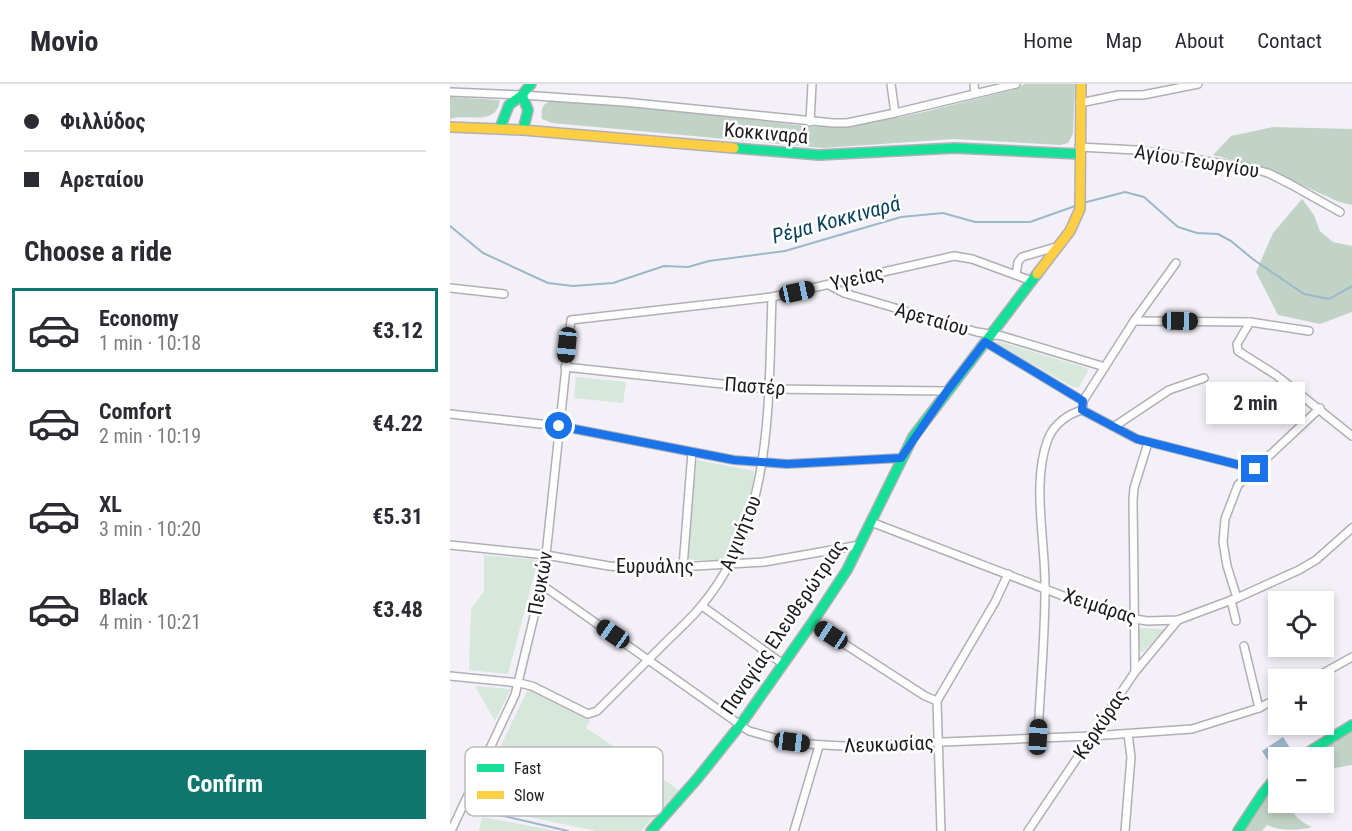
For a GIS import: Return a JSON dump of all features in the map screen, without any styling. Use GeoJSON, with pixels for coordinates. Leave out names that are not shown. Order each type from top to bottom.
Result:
{"type":"FeatureCollection","features":[{"type":"Feature","properties":{"kind":"street"},"geometry":{"type":"LineString","coordinates":[[500,128],[509,105],[531,84]]}},
{"type":"Feature","properties":{"kind":"street"},"geometry":{"type":"LineString","coordinates":[[810,122],[812,84]]}},
{"type":"Feature","properties":{"kind":"street"},"geometry":{"type":"LineString","coordinates":[[891,84],[895,113]]}},
{"type":"Feature","properties":{"kind":"street"},"geometry":{"type":"LineString","coordinates":[[974,84],[975,93]]}},
{"type":"Feature","properties":{"kind":"street"},"geometry":{"type":"LineString","coordinates":[[450,92],[624,102],[810,122],[847,123],[1016,84]]}},
{"type":"Feature","properties":{"kind":"street","name":"Παναγίας Ελευθερώτριας"},"geometry":{"type":"LineString","coordinates":[[651,831],[741,724],[812,623],[847,570],[901,458],[947,391],[1059,246],[1077,219],[1080,209],[1081,84]]}},
{"type":"Feature","properties":{"kind":"street"},"geometry":{"type":"LineString","coordinates":[[1080,103],[1119,94],[1143,95],[1198,84]]}},
{"type":"Feature","properties":{"kind":"street"},"geometry":{"type":"LineString","coordinates":[[522,95],[528,105],[524,130]]}},
{"type":"Feature","properties":{"kind":"street","name":"Κοκκιναρά"},"geometry":{"type":"LineString","coordinates":[[450,128],[500,128],[819,155],[955,148],[1079,151]]}},
{"type":"Feature","properties":{"kind":"street","name":"Αγίου Γεωργίου"},"geometry":{"type":"LineString","coordinates":[[1079,151],[1136,150],[1250,168],[1290,183],[1340,212]]}},
{"type":"Feature","properties":{"kind":"street"},"geometry":{"type":"LineString","coordinates":[[1016,275],[1018,262],[1022,257],[1059,246]]}},
{"type":"Feature","properties":{"kind":"street","name":"Υγείας"},"geometry":{"type":"LineString","coordinates":[[571,320],[772,297],[954,256],[972,259],[1032,281]]}},
{"type":"Feature","properties":{"kind":"street"},"geometry":{"type":"LineString","coordinates":[[1082,410],[1083,401],[1134,321],[1176,263]]}},
{"type":"Feature","properties":{"kind":"street","name":"Αρεταίου"},"geometry":{"type":"LineString","coordinates":[[829,285],[844,293],[988,339],[1083,401]]}},
{"type":"Feature","properties":{"kind":"street"},"geometry":{"type":"LineString","coordinates":[[450,288],[504,294]]}},
{"type":"Feature","properties":{"kind":"street","name":"Αιγινήτου"},"geometry":{"type":"LineString","coordinates":[[519,683],[532,686],[588,714],[597,711],[702,606],[731,564],[757,493],[763,463],[772,297]]}},
{"type":"Feature","properties":{"kind":"street","name":"Πευκών"},"geometry":{"type":"LineString","coordinates":[[492,747],[519,683],[542,585],[571,320]]}},
{"type":"Feature","properties":{"kind":"street"},"geometry":{"type":"LineString","coordinates":[[1134,321],[1250,322],[1309,331]]}},
{"type":"Feature","properties":{"kind":"street"},"geometry":{"type":"LineString","coordinates":[[1250,322],[1237,344],[1238,351],[1276,375],[1320,408],[1352,436]]}},
{"type":"Feature","properties":{"kind":"street","name":"Αρεταίου"},"geometry":{"type":"LineString","coordinates":[[988,339],[1002,336],[1105,367]]}},
{"type":"Feature","properties":{"kind":"street","name":"Παστέρ"},"geometry":{"type":"LineString","coordinates":[[565,367],[768,389],[947,391]]}},
{"type":"Feature","properties":{"kind":"street"},"geometry":{"type":"LineString","coordinates":[[1115,426],[1169,390],[1204,378]]}},
{"type":"Feature","properties":{"kind":"street"},"geometry":{"type":"LineString","coordinates":[[1236,621],[1227,566],[1224,529],[1225,519],[1238,485],[1320,408]]}},
{"type":"Feature","properties":{"kind":"street"},"geometry":{"type":"LineString","coordinates":[[1038,737],[1045,588],[1042,472],[1052,431],[1064,419],[1082,410],[1148,443],[1255,469]]}},
{"type":"Feature","properties":{"kind":"street"},"geometry":{"type":"LineString","coordinates":[[450,414],[559,426],[734,460],[763,463],[901,458]]}},
{"type":"Feature","properties":{"kind":"street"},"geometry":{"type":"LineString","coordinates":[[1135,672],[1133,500],[1134,488],[1148,443]]}},
{"type":"Feature","properties":{"kind":"street"},"geometry":{"type":"LineString","coordinates":[[683,567],[692,452]]}},
{"type":"Feature","properties":{"kind":"street","name":"Χειμάρας"},"geometry":{"type":"LineString","coordinates":[[871,522],[1097,609],[1133,619],[1155,622],[1178,620],[1234,599],[1316,560],[1352,528]]}},
{"type":"Feature","properties":{"kind":"street","name":"Ευρυάλης"},"geometry":{"type":"LineString","coordinates":[[450,545],[546,555],[609,566],[644,569],[764,562],[860,545]]}},
{"type":"Feature","properties":{"kind":"street"},"geometry":{"type":"LineString","coordinates":[[941,831],[937,701],[995,602],[1008,574]]}},
{"type":"Feature","properties":{"kind":"street","name":"Λευκωσίας"},"geometry":{"type":"LineString","coordinates":[[542,585],[749,730],[774,738],[819,746],[1092,736],[1192,729],[1268,703]]}},
{"type":"Feature","properties":{"kind":"street"},"geometry":{"type":"LineString","coordinates":[[702,606],[783,663]]}},
{"type":"Feature","properties":{"kind":"street","name":"Κερκύρας"},"geometry":{"type":"LineString","coordinates":[[1028,831],[1135,672],[1178,620]]}},
{"type":"Feature","properties":{"kind":"street"},"geometry":{"type":"LineString","coordinates":[[812,623],[925,696],[937,701]]}},
{"type":"Feature","properties":{"kind":"street"},"geometry":{"type":"LineString","coordinates":[[1244,646],[1259,708]]}},
{"type":"Feature","properties":{"kind":"street"},"geometry":{"type":"LineString","coordinates":[[1331,669],[1352,657]]}},
{"type":"Feature","properties":{"kind":"street"},"geometry":{"type":"LineString","coordinates":[[450,676],[519,683]]}},
{"type":"Feature","properties":{"kind":"street"},"geometry":{"type":"LineString","coordinates":[[1317,747],[1352,725]]}},
{"type":"Feature","properties":{"kind":"street"},"geometry":{"type":"LineString","coordinates":[[1125,831],[1131,757],[1128,734]]}},
{"type":"Feature","properties":{"kind":"street"},"geometry":{"type":"LineString","coordinates":[[794,831],[819,746]]}},
{"type":"Feature","properties":{"kind":"street"},"geometry":{"type":"LineString","coordinates":[[1238,831],[1268,787]]}},
{"type":"Feature","properties":{"kind":"street","name":"Πευκών"},"geometry":{"type":"LineString","coordinates":[[451,831],[465,802]]}},
{"type":"Feature","properties":{"kind":"green space"},"geometry":{"type":"Polygon","coordinates":[[[1025,84],[1075,84],[1073,134],[1068,143],[1060,145],[954,139],[823,148],[552,123],[542,119],[542,108],[545,104],[561,100],[806,126],[832,126],[909,115],[1012,90],[1025,84]]]}},
{"type":"Feature","properties":{"kind":"green space"},"geometry":{"type":"Polygon","coordinates":[[[450,97],[500,100],[493,114],[450,119],[450,97]]]}},
{"type":"Feature","properties":{"kind":"green space"},"geometry":{"type":"Polygon","coordinates":[[[1273,127],[1352,129],[1352,205],[1339,202],[1267,169],[1213,155],[1231,136],[1273,127]]]}},
{"type":"Feature","properties":{"kind":"green space"},"geometry":{"type":"Polygon","coordinates":[[[1302,199],[1314,215],[1320,231],[1333,242],[1352,246],[1352,312],[1320,324],[1278,315],[1256,272],[1273,233],[1302,199]]]}},
{"type":"Feature","properties":{"kind":"green space"},"geometry":{"type":"Polygon","coordinates":[[[997,341],[1087,368],[1088,371],[1079,387],[1073,387],[996,343],[997,341]]]}},
{"type":"Feature","properties":{"kind":"green space"},"geometry":{"type":"Polygon","coordinates":[[[576,377],[626,382],[623,403],[574,398],[576,377]]]}},
{"type":"Feature","properties":{"kind":"green space"},"geometry":{"type":"Polygon","coordinates":[[[697,460],[754,471],[752,491],[728,558],[686,560],[697,460]]]}},
{"type":"Feature","properties":{"kind":"green space"},"geometry":{"type":"Polygon","coordinates":[[[484,555],[538,560],[508,674],[469,670],[471,609],[484,591],[484,555]]]}},
{"type":"Feature","properties":{"kind":"green space"},"geometry":{"type":"Polygon","coordinates":[[[1137,628],[1166,630],[1142,653],[1137,648],[1137,628]]]}},
{"type":"Feature","properties":{"kind":"green space"},"geometry":{"type":"Polygon","coordinates":[[[475,686],[511,689],[495,721],[475,686]]]}},
{"type":"Feature","properties":{"kind":"green space"},"geometry":{"type":"Polygon","coordinates":[[[528,689],[590,720],[586,728],[614,747],[500,747],[528,689]]]}},
{"type":"Feature","properties":{"kind":"green space"},"geometry":{"type":"Polygon","coordinates":[[[1352,730],[1352,765],[1334,768],[1334,747],[1323,747],[1352,730]]]}},
{"type":"Feature","properties":{"kind":"green space"},"geometry":{"type":"Polygon","coordinates":[[[663,779],[679,790],[663,807],[663,779]]]}},
{"type":"Feature","properties":{"kind":"green space"},"geometry":{"type":"Polygon","coordinates":[[[1268,793],[1268,813],[1294,813],[1312,827],[1289,830],[1267,825],[1262,831],[1241,831],[1268,793]]]}},
{"type":"Feature","properties":{"kind":"green space"},"geometry":{"type":"Polygon","coordinates":[[[524,816],[655,816],[641,831],[596,831],[524,816]]]}},
{"type":"Feature","properties":{"kind":"green space"},"geometry":{"type":"Polygon","coordinates":[[[482,817],[557,831],[479,831],[482,817]]]}},
{"type":"Feature","properties":{"kind":"water"},"geometry":{"type":"Polygon","coordinates":[[[1283,737],[1289,747],[1268,747],[1283,737]]]}},
{"type":"Feature","properties":{"kind":"water"},"geometry":{"type":"Polygon","coordinates":[[[1268,747],[1268,760],[1262,751],[1268,747]]]}},
{"type":"Feature","properties":{"kind":"waterway","name":"Ρέμα Κοκκιναρά"},"geometry":{"type":"LineString","coordinates":[[1083,203],[1125,192],[1144,197],[1178,227],[1197,233],[1218,234],[1304,294],[1329,299],[1352,286]]}},
{"type":"Feature","properties":{"kind":"waterway","name":"Ρέμα Κοκκιναρά"},"geometry":{"type":"LineString","coordinates":[[450,226],[483,253],[548,283],[573,286],[613,283],[664,266],[688,267],[709,261],[785,251],[901,217],[943,213],[975,222],[1030,222],[1078,205]]}},
{"type":"Feature","properties":{"kind":"waterway"},"geometry":{"type":"LineString","coordinates":[[503,816],[568,831]]}},
{"type":"Feature","properties":{"kind":"traffic: fast"},"geometry":{"type":"LineString","coordinates":[[522,95],[531,84]]}},
{"type":"Feature","properties":{"kind":"traffic: fast"},"geometry":{"type":"LineString","coordinates":[[500,128],[509,105],[522,95],[528,110],[523,130]]}},
{"type":"Feature","properties":{"kind":"traffic: fast"},"geometry":{"type":"LineString","coordinates":[[734,148],[819,155],[955,148],[1079,154]]}},
{"type":"Feature","properties":{"kind":"traffic: fast"},"geometry":{"type":"LineString","coordinates":[[651,831],[741,724],[812,623],[847,570],[913,437],[1037,274]]}},
{"type":"Feature","properties":{"kind":"traffic: fast"},"geometry":{"type":"LineString","coordinates":[[1317,747],[1352,725]]}},
{"type":"Feature","properties":{"kind":"traffic: fast"},"geometry":{"type":"LineString","coordinates":[[1238,831],[1268,787]]}},
{"type":"Feature","properties":{"kind":"traffic: slow"},"geometry":{"type":"LineString","coordinates":[[1037,274],[1070,231],[1080,209],[1081,84]]}},
{"type":"Feature","properties":{"kind":"traffic: slow"},"geometry":{"type":"LineString","coordinates":[[450,127],[523,130],[734,148]]}},
{"type":"Feature","properties":{"kind":"route"},"geometry":{"type":"LineString","coordinates":[[559,426],[734,460],[763,463],[787,464],[901,458],[913,437],[985,342],[1083,401],[1082,410],[1137,439],[1255,469]]}}]}
